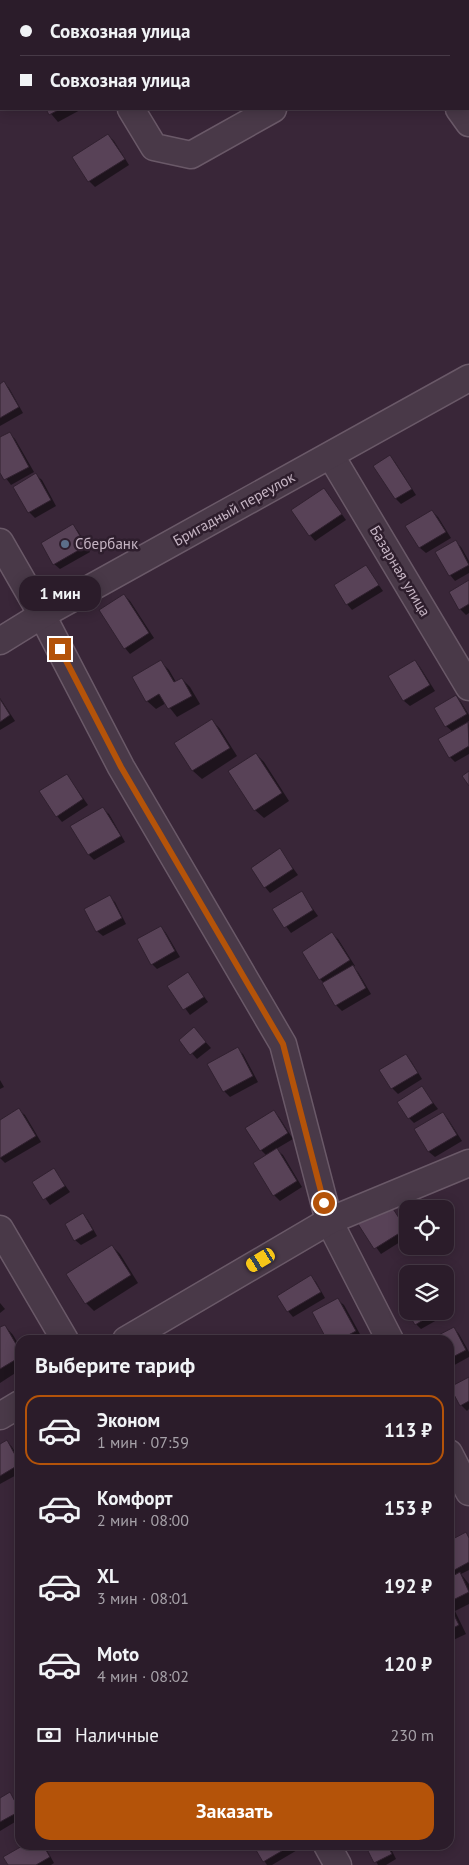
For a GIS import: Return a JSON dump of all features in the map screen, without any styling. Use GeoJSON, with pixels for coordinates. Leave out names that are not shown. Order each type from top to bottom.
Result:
{"type":"FeatureCollection","features":[{"type":"Feature","properties":{"kind":"street"},"geometry":{"type":"LineString","coordinates":[[132,110],[154,147],[191,155],[271,110]]}},
{"type":"Feature","properties":{"kind":"street"},"geometry":{"type":"LineString","coordinates":[[460,110],[469,123]]}},
{"type":"Feature","properties":{"kind":"street","name":"Бригадный переулок"},"geometry":{"type":"LineString","coordinates":[[0,641],[469,378]]}},
{"type":"Feature","properties":{"kind":"street","name":"Базарная улица"},"geometry":{"type":"LineString","coordinates":[[331,456],[469,687]]}},
{"type":"Feature","properties":{"kind":"street"},"geometry":{"type":"LineString","coordinates":[[0,542],[42,616],[121,767],[283,1044],[328,1221],[387,1335]]}},
{"type":"Feature","properties":{"kind":"street"},"geometry":{"type":"LineString","coordinates":[[134,1335],[328,1221],[469,1163]]}},
{"type":"Feature","properties":{"kind":"street"},"geometry":{"type":"LineString","coordinates":[[0,1229],[62,1335]]}},
{"type":"Feature","properties":{"kind":"street"},"geometry":{"type":"LineString","coordinates":[[0,1416],[15,1407]]}},
{"type":"Feature","properties":{"kind":"street"},"geometry":{"type":"LineString","coordinates":[[454,1463],[469,1492]]}},
{"type":"Feature","properties":{"kind":"street"},"geometry":{"type":"LineString","coordinates":[[330,1850],[338,1865]]}},
{"type":"Feature","properties":{"kind":"building"},"geometry":{"type":"Polygon","coordinates":[[[46,110],[58,110],[49,115],[46,110]]]}},
{"type":"Feature","properties":{"kind":"building"},"geometry":{"type":"Polygon","coordinates":[[[108,134],[125,159],[88,182],[72,157],[108,134]]]}},
{"type":"Feature","properties":{"kind":"building"},"geometry":{"type":"Polygon","coordinates":[[[4,381],[19,407],[0,418],[0,384],[4,381]]]}},
{"type":"Feature","properties":{"kind":"building"},"geometry":{"type":"Polygon","coordinates":[[[10,432],[29,467],[4,480],[0,473],[0,437],[10,432]]]}},
{"type":"Feature","properties":{"kind":"building"},"geometry":{"type":"Polygon","coordinates":[[[390,455],[412,489],[395,499],[373,466],[390,455]]]}},
{"type":"Feature","properties":{"kind":"building"},"geometry":{"type":"Polygon","coordinates":[[[36,473],[51,500],[28,513],[13,487],[36,473]]]}},
{"type":"Feature","properties":{"kind":"building"},"geometry":{"type":"Polygon","coordinates":[[[324,488],[342,514],[309,536],[291,510],[324,488]]]}},
{"type":"Feature","properties":{"kind":"building"},"geometry":{"type":"Polygon","coordinates":[[[432,510],[446,532],[419,548],[405,526],[432,510]]]}},
{"type":"Feature","properties":{"kind":"building"},"geometry":{"type":"Polygon","coordinates":[[[73,524],[86,546],[53,565],[41,543],[73,524]]]}},
{"type":"Feature","properties":{"kind":"building"},"geometry":{"type":"Polygon","coordinates":[[[456,540],[469,565],[449,576],[435,552],[456,540]]]}},
{"type":"Feature","properties":{"kind":"building"},"geometry":{"type":"Polygon","coordinates":[[[366,565],[379,585],[346,605],[334,585],[366,565]]]}},
{"type":"Feature","properties":{"kind":"building"},"geometry":{"type":"Polygon","coordinates":[[[469,580],[469,604],[459,610],[449,592],[469,580]]]}},
{"type":"Feature","properties":{"kind":"building"},"geometry":{"type":"Polygon","coordinates":[[[124,594],[149,633],[124,649],[99,610],[124,594]]]}},
{"type":"Feature","properties":{"kind":"building"},"geometry":{"type":"Polygon","coordinates":[[[161,660],[174,682],[182,678],[192,696],[168,709],[159,694],[146,702],[132,677],[161,660]]]}},
{"type":"Feature","properties":{"kind":"building"},"geometry":{"type":"Polygon","coordinates":[[[415,660],[430,685],[403,701],[388,676],[415,660]]]}},
{"type":"Feature","properties":{"kind":"building"},"geometry":{"type":"Polygon","coordinates":[[[456,695],[467,714],[445,727],[434,708],[456,695]]]}},
{"type":"Feature","properties":{"kind":"building"},"geometry":{"type":"Polygon","coordinates":[[[0,699],[10,715],[0,722],[0,699]]]}},
{"type":"Feature","properties":{"kind":"building"},"geometry":{"type":"Polygon","coordinates":[[[212,719],[230,748],[192,771],[174,743],[212,719]]]}},
{"type":"Feature","properties":{"kind":"building"},"geometry":{"type":"Polygon","coordinates":[[[468,722],[469,746],[449,758],[438,739],[468,722]]]}},
{"type":"Feature","properties":{"kind":"building"},"geometry":{"type":"Polygon","coordinates":[[[256,753],[282,793],[254,811],[228,771],[256,753]]]}},
{"type":"Feature","properties":{"kind":"building"},"geometry":{"type":"Polygon","coordinates":[[[469,771],[469,786],[462,776],[469,771]]]}},
{"type":"Feature","properties":{"kind":"building"},"geometry":{"type":"Polygon","coordinates":[[[67,774],[83,799],[56,817],[39,791],[67,774]]]}},
{"type":"Feature","properties":{"kind":"building"},"geometry":{"type":"Polygon","coordinates":[[[103,807],[121,836],[88,855],[70,826],[103,807]]]}},
{"type":"Feature","properties":{"kind":"building"},"geometry":{"type":"Polygon","coordinates":[[[280,848],[293,869],[264,888],[251,868],[280,848]]]}},
{"type":"Feature","properties":{"kind":"building"},"geometry":{"type":"Polygon","coordinates":[[[302,891],[313,910],[284,928],[272,909],[302,891]]]}},
{"type":"Feature","properties":{"kind":"building"},"geometry":{"type":"Polygon","coordinates":[[[110,895],[122,918],[96,932],[84,909],[110,895]]]}},
{"type":"Feature","properties":{"kind":"building"},"geometry":{"type":"Polygon","coordinates":[[[161,926],[175,951],[151,965],[137,939],[161,926]]]}},
{"type":"Feature","properties":{"kind":"building"},"geometry":{"type":"Polygon","coordinates":[[[332,932],[350,960],[319,980],[302,952],[332,932]]]}},
{"type":"Feature","properties":{"kind":"building"},"geometry":{"type":"Polygon","coordinates":[[[353,965],[366,988],[335,1006],[322,983],[353,965]]]}},
{"type":"Feature","properties":{"kind":"building"},"geometry":{"type":"Polygon","coordinates":[[[188,972],[204,997],[183,1010],[167,986],[188,972]]]}},
{"type":"Feature","properties":{"kind":"building"},"geometry":{"type":"Polygon","coordinates":[[[194,1027],[206,1042],[190,1055],[179,1040],[194,1027]]]}},
{"type":"Feature","properties":{"kind":"building"},"geometry":{"type":"Polygon","coordinates":[[[238,1047],[253,1076],[223,1092],[207,1064],[238,1047]]]}},
{"type":"Feature","properties":{"kind":"building"},"geometry":{"type":"Polygon","coordinates":[[[406,1054],[418,1073],[391,1089],[379,1070],[406,1054]]]}},
{"type":"Feature","properties":{"kind":"building"},"geometry":{"type":"Polygon","coordinates":[[[422,1086],[433,1103],[408,1119],[397,1102],[422,1086]]]}},
{"type":"Feature","properties":{"kind":"building"},"geometry":{"type":"Polygon","coordinates":[[[19,1108],[36,1136],[0,1158],[0,1120],[19,1108]]]}},
{"type":"Feature","properties":{"kind":"building"},"geometry":{"type":"Polygon","coordinates":[[[274,1110],[288,1133],[260,1151],[245,1128],[274,1110]]]}},
{"type":"Feature","properties":{"kind":"building"},"geometry":{"type":"Polygon","coordinates":[[[443,1112],[457,1135],[428,1152],[414,1129],[443,1112]]]}},
{"type":"Feature","properties":{"kind":"building"},"geometry":{"type":"Polygon","coordinates":[[[277,1148],[297,1181],[273,1196],[253,1163],[277,1148]]]}},
{"type":"Feature","properties":{"kind":"building"},"geometry":{"type":"Polygon","coordinates":[[[54,1168],[65,1186],[43,1200],[32,1182],[54,1168]]]}},
{"type":"Feature","properties":{"kind":"building"},"geometry":{"type":"Polygon","coordinates":[[[390,1204],[399,1218],[399,1233],[374,1249],[358,1224],[390,1204]]]}},
{"type":"Feature","properties":{"kind":"building"},"geometry":{"type":"Polygon","coordinates":[[[83,1213],[93,1230],[74,1241],[65,1224],[83,1213]]]}},
{"type":"Feature","properties":{"kind":"building"},"geometry":{"type":"Polygon","coordinates":[[[112,1245],[131,1275],[85,1304],[66,1274],[112,1245]]]}},
{"type":"Feature","properties":{"kind":"building"},"geometry":{"type":"Polygon","coordinates":[[[311,1275],[321,1292],[287,1312],[277,1296],[311,1275]]]}},
{"type":"Feature","properties":{"kind":"building"},"geometry":{"type":"Polygon","coordinates":[[[338,1298],[356,1331],[348,1335],[324,1335],[312,1312],[338,1298]]]}},
{"type":"Feature","properties":{"kind":"building"},"geometry":{"type":"Polygon","coordinates":[[[412,1320],[423,1320],[415,1325],[412,1320]]]}},
{"type":"Feature","properties":{"kind":"building"},"geometry":{"type":"Polygon","coordinates":[[[5,1325],[15,1342],[15,1360],[0,1369],[0,1327],[5,1325]]]}},
{"type":"Feature","properties":{"kind":"building"},"geometry":{"type":"Polygon","coordinates":[[[454,1327],[466,1350],[454,1356],[454,1335],[439,1335],[454,1327]]]}},
{"type":"Feature","properties":{"kind":"building"},"geometry":{"type":"Polygon","coordinates":[[[469,1377],[469,1401],[460,1406],[454,1395],[454,1385],[469,1377]]]}},
{"type":"Feature","properties":{"kind":"building"},"geometry":{"type":"Polygon","coordinates":[[[7,1440],[15,1455],[15,1467],[0,1476],[0,1444],[7,1440]]]}},
{"type":"Feature","properties":{"kind":"building"},"geometry":{"type":"Polygon","coordinates":[[[466,1532],[469,1538],[469,1562],[454,1570],[454,1538],[466,1532]]]}},
{"type":"Feature","properties":{"kind":"building"},"geometry":{"type":"Polygon","coordinates":[[[460,1572],[469,1592],[454,1600],[454,1575],[460,1572]]]}},
{"type":"Feature","properties":{"kind":"building"},"geometry":{"type":"Polygon","coordinates":[[[454,1615],[459,1625],[454,1628],[454,1615]]]}},
{"type":"Feature","properties":{"kind":"building"},"geometry":{"type":"Polygon","coordinates":[[[10,1792],[15,1802],[15,1814],[0,1822],[0,1798],[10,1792]]]}},
{"type":"Feature","properties":{"kind":"building"},"geometry":{"type":"Polygon","coordinates":[[[15,1850],[46,1850],[50,1857],[36,1865],[8,1865],[3,1857],[15,1850]]]}},
{"type":"Feature","properties":{"kind":"building"},"geometry":{"type":"Polygon","coordinates":[[[256,1850],[283,1850],[263,1862],[256,1850]]]}},
{"type":"Feature","properties":{"kind":"building"},"geometry":{"type":"Polygon","coordinates":[[[368,1850],[390,1850],[392,1854],[374,1863],[368,1850]]]}},
{"type":"Feature","properties":{"kind":"place","name":"Сбербанк"},"geometry":{"type":"Point","coordinates":[65,544]}},
{"type":"Feature","properties":{"kind":"route"},"geometry":{"type":"LineString","coordinates":[[60,649],[121,767],[283,1044],[324,1203]]}}]}
